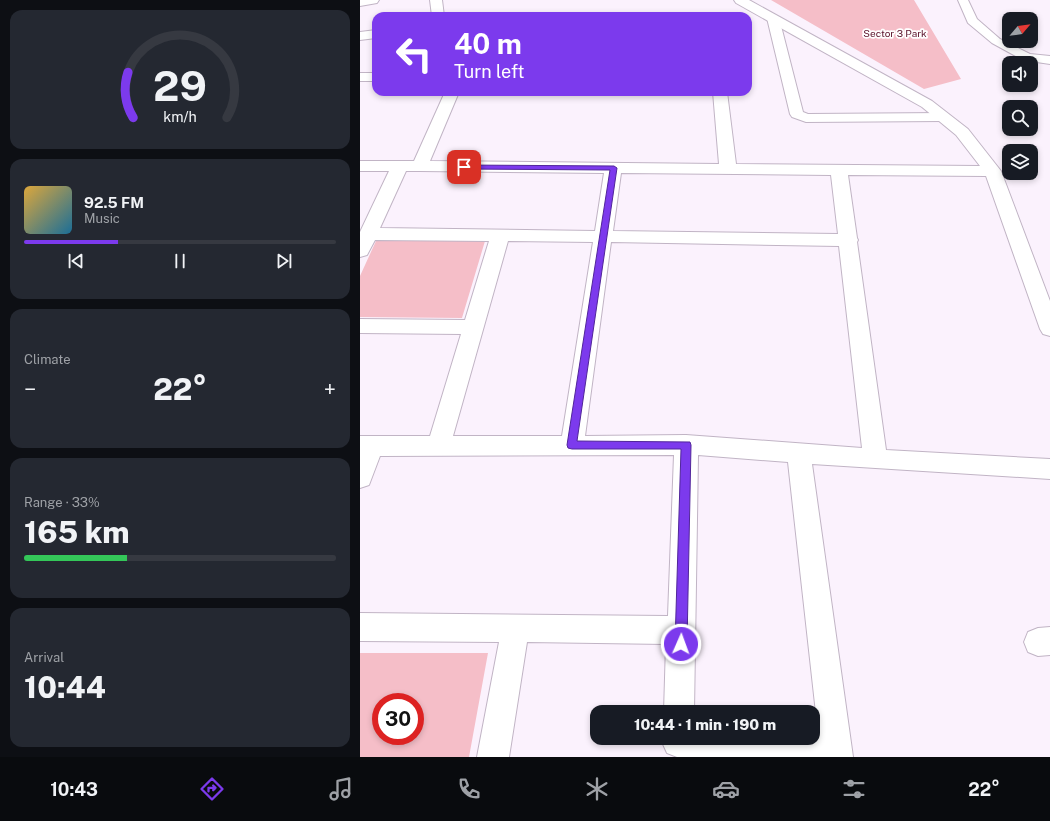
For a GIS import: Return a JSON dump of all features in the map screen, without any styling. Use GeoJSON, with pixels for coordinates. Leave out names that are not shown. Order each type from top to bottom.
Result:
{"type":"FeatureCollection","features":[{"type":"Feature","properties":{"kind":"street"},"geometry":{"type":"LineString","coordinates":[[360,2],[373,0]]}},
{"type":"Feature","properties":{"kind":"street"},"geometry":{"type":"LineString","coordinates":[[436,0],[438,12]]}},
{"type":"Feature","properties":{"kind":"street"},"geometry":{"type":"LineString","coordinates":[[740,0],[927,104],[962,132],[993,171],[1050,329]]}},
{"type":"Feature","properties":{"kind":"street"},"geometry":{"type":"LineString","coordinates":[[360,36],[372,34]]}},
{"type":"Feature","properties":{"kind":"street"},"geometry":{"type":"LineString","coordinates":[[360,77],[372,77]]}},
{"type":"Feature","properties":{"kind":"street"},"geometry":{"type":"LineString","coordinates":[[420,166],[450,96]]}},
{"type":"Feature","properties":{"kind":"street"},"geometry":{"type":"LineString","coordinates":[[720,96],[728,169]]}},
{"type":"Feature","properties":{"kind":"street"},"geometry":{"type":"LineString","coordinates":[[360,166],[993,171]]}},
{"type":"Feature","properties":{"kind":"street"},"geometry":{"type":"LineString","coordinates":[[360,251],[400,166]]}},
{"type":"Feature","properties":{"kind":"street"},"geometry":{"type":"LineString","coordinates":[[572,445],[614,168]]}},
{"type":"Feature","properties":{"kind":"street"},"geometry":{"type":"LineString","coordinates":[[839,170],[849,240],[875,459]]}},
{"type":"Feature","properties":{"kind":"street"},"geometry":{"type":"LineString","coordinates":[[368,234],[849,240]]}},
{"type":"Feature","properties":{"kind":"street"},"geometry":{"type":"LineString","coordinates":[[439,446],[500,235]]}},
{"type":"Feature","properties":{"kind":"street"},"geometry":{"type":"LineString","coordinates":[[360,326],[473,327]]}},
{"type":"Feature","properties":{"kind":"street"},"geometry":{"type":"LineString","coordinates":[[679,705],[686,445]]}},
{"type":"Feature","properties":{"kind":"street"},"geometry":{"type":"LineString","coordinates":[[360,478],[366,446],[686,445],[799,452],[875,459],[1050,469]]}},
{"type":"Feature","properties":{"kind":"street"},"geometry":{"type":"LineString","coordinates":[[678,746],[836,752],[799,452]]}},
{"type":"Feature","properties":{"kind":"street"},"geometry":{"type":"LineString","coordinates":[[360,627],[681,630]]}},
{"type":"Feature","properties":{"kind":"street"},"geometry":{"type":"LineString","coordinates":[[493,757],[515,629]]}},
{"type":"Feature","properties":{"kind":"lane"},"geometry":{"type":"LineString","coordinates":[[963,0],[972,21],[996,41],[1027,56],[1050,60]]}},
{"type":"Feature","properties":{"kind":"lane"},"geometry":{"type":"LineString","coordinates":[[773,18],[797,114],[806,118],[943,117]]}},
{"type":"Feature","properties":{"kind":"green space","name":"Sector 3 Park"},"geometry":{"type":"Polygon","coordinates":[[[771,0],[914,0],[961,79],[924,89],[771,0]]]}},
{"type":"Feature","properties":{"kind":"green space"},"geometry":{"type":"Polygon","coordinates":[[[376,241],[485,241],[462,318],[360,317],[360,276],[376,241]]]}},
{"type":"Feature","properties":{"kind":"green space"},"geometry":{"type":"Polygon","coordinates":[[[360,653],[488,653],[469,757],[360,757],[360,653]]]}},
{"type":"Feature","properties":{"kind":"route"},"geometry":{"type":"LineString","coordinates":[[464,167],[614,168],[572,445],[686,445],[681,644]]}}]}
